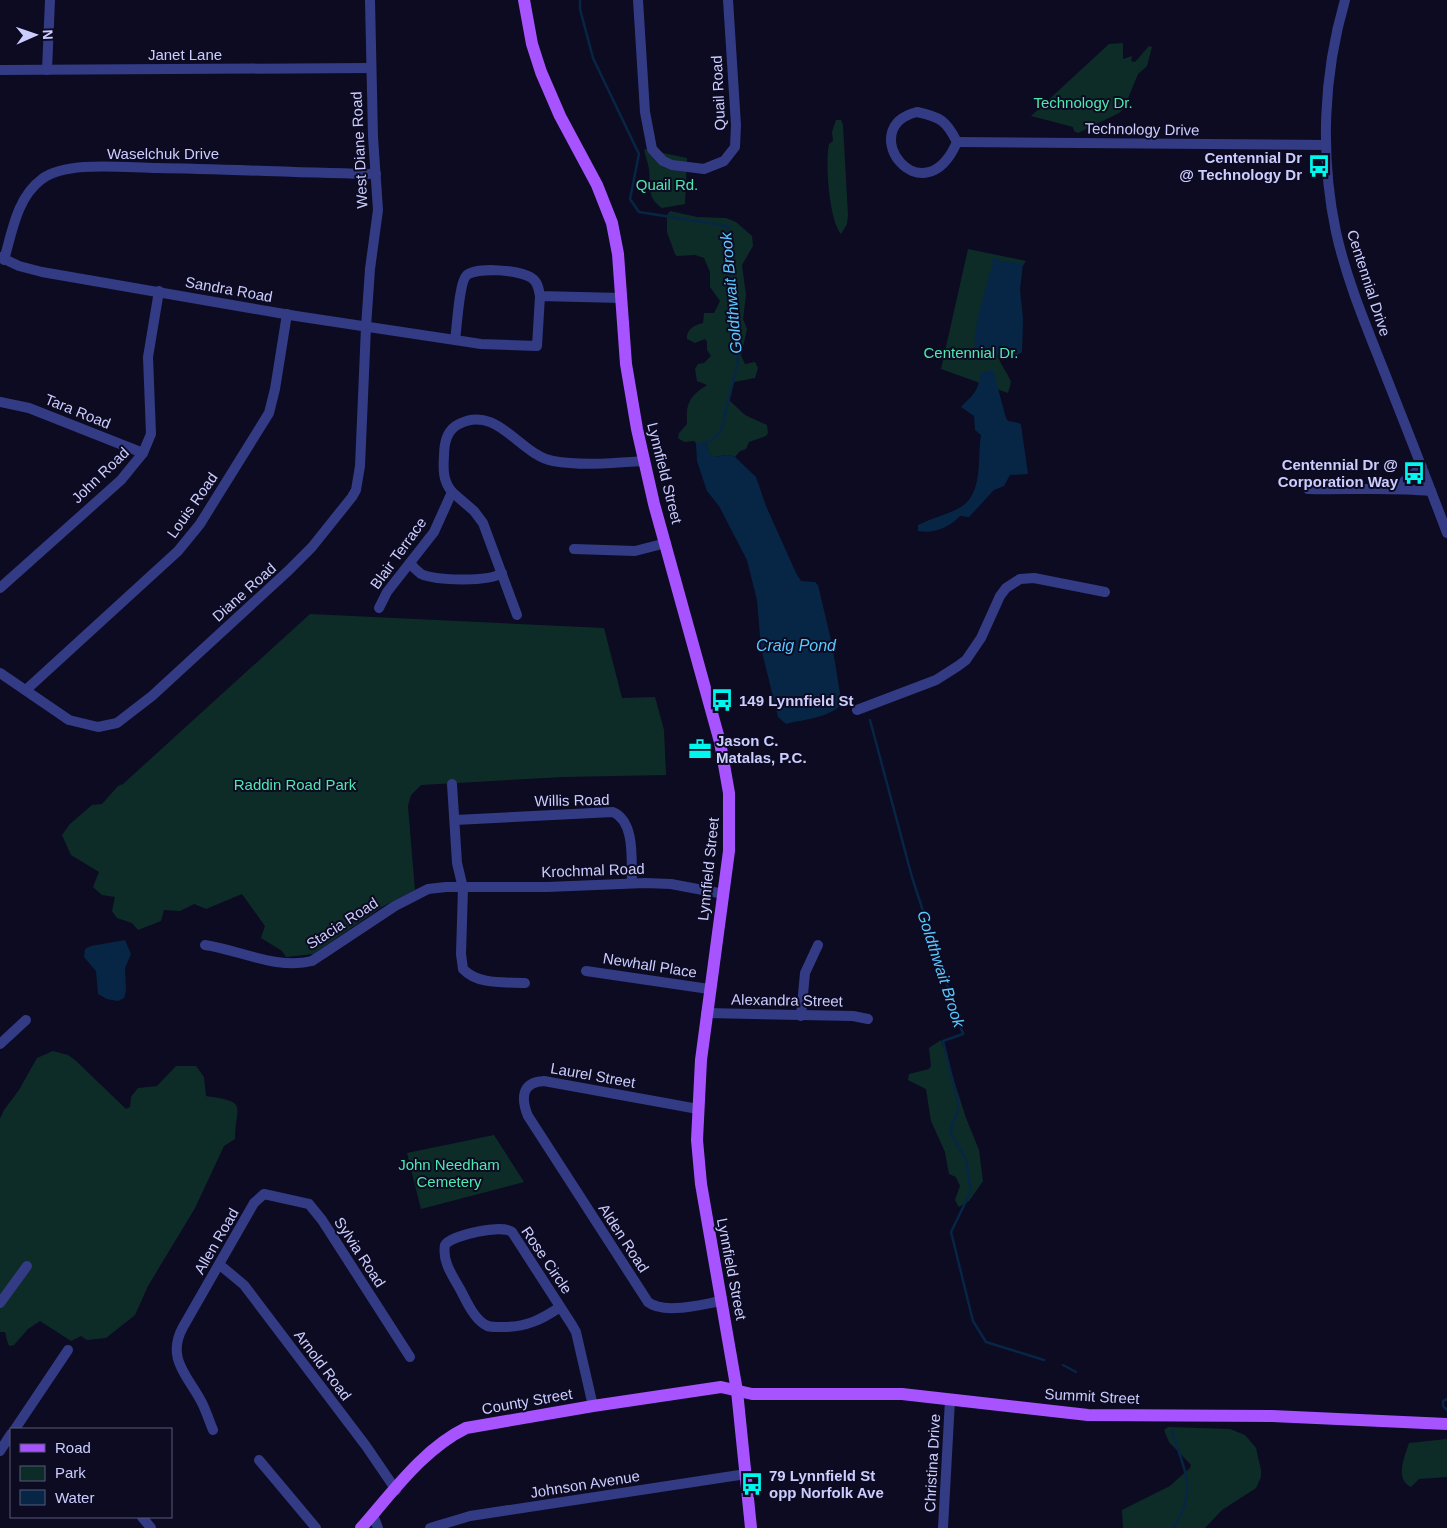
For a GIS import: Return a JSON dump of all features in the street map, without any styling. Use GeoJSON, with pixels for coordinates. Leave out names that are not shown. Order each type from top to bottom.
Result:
{"type":"FeatureCollection","features":[{"type":"Feature","properties":{"kind":"main road","name":"Lynnfield Street"},"geometry":{"type":"LineString","coordinates":[[524,0],[532,44],[541,72],[560,116],[597,185],[607,209],[618,254],[626,364],[644,461],[724,764],[731,821],[724,894],[706,1013],[697,1140],[701,1184],[737,1391],[751,1528]]}},
{"type":"Feature","properties":{"kind":"main road","name":"County Street"},"geometry":{"type":"LineString","coordinates":[[361,1528],[431,1452],[448,1438],[466,1428],[593,1406],[721,1387],[737,1391]]}},
{"type":"Feature","properties":{"kind":"main road","name":"Summit Street"},"geometry":{"type":"LineString","coordinates":[[737,1391],[752,1394],[890,1394],[1088,1415],[1272,1416],[1447,1424]]}},
{"type":"Feature","properties":{"kind":"street"},"geometry":{"type":"LineString","coordinates":[[47,70],[50,0]]}},
{"type":"Feature","properties":{"kind":"street","name":"West Diane Road"},"geometry":{"type":"LineString","coordinates":[[366,327],[370,269],[378,210],[370,68],[370,0]]}},
{"type":"Feature","properties":{"kind":"street","name":"Quail Road"},"geometry":{"type":"LineString","coordinates":[[638,0],[645,112],[650,144],[663,161],[672,165],[694,169],[704,169],[724,161],[735,146],[728,0]]}},
{"type":"Feature","properties":{"kind":"street","name":"Centennial Drive"},"geometry":{"type":"LineString","coordinates":[[1345,0],[1330,68],[1326,145],[1332,208],[1345,265],[1358,305],[1447,533]]}},
{"type":"Feature","properties":{"kind":"street","name":"Janet Lane"},"geometry":{"type":"LineString","coordinates":[[0,70],[370,68]]}},
{"type":"Feature","properties":{"kind":"street"},"geometry":{"type":"LineString","coordinates":[[917,112],[940,118],[949,126],[957,142],[944,165],[931,172],[906,169],[895,157],[891,146],[892,134],[898,123],[917,112]]}},
{"type":"Feature","properties":{"kind":"street","name":"Technology Drive"},"geometry":{"type":"LineString","coordinates":[[957,142],[1326,145]]}},
{"type":"Feature","properties":{"kind":"street","name":"Waselchuk Drive"},"geometry":{"type":"LineString","coordinates":[[2,258],[16,218],[29,191],[42,178],[58,171],[87,168],[216,168],[376,174]]}},
{"type":"Feature","properties":{"kind":"street","name":"Sandra Road"},"geometry":{"type":"LineString","coordinates":[[2,258],[29,270],[366,327],[481,344],[537,346],[540,296]]}},
{"type":"Feature","properties":{"kind":"street"},"geometry":{"type":"LineString","coordinates":[[455,340],[464,280],[471,272],[482,269],[529,276],[537,284],[540,296],[621,298]]}},
{"type":"Feature","properties":{"kind":"street","name":"John Road"},"geometry":{"type":"LineString","coordinates":[[0,588],[121,480],[143,453],[151,434],[148,357],[159,291]]}},
{"type":"Feature","properties":{"kind":"street","name":"Louis Road"},"geometry":{"type":"LineString","coordinates":[[27,689],[178,550],[200,524],[269,413],[275,389],[287,314]]}},
{"type":"Feature","properties":{"kind":"street","name":"Diane Road"},"geometry":{"type":"LineString","coordinates":[[0,673],[27,689],[62,716],[79,724],[98,727],[117,723],[152,696],[312,547],[346,506],[356,490],[361,439],[366,327]]}},
{"type":"Feature","properties":{"kind":"street","name":"Tara Road"},"geometry":{"type":"LineString","coordinates":[[0,402],[29,408],[143,453]]}},
{"type":"Feature","properties":{"kind":"street"},"geometry":{"type":"LineString","coordinates":[[517,615],[480,516],[452,492],[445,480],[443,472],[446,436],[456,425],[470,420],[484,420],[492,423],[539,456],[554,461],[601,463],[644,461]]}},
{"type":"Feature","properties":{"kind":"street"},"geometry":{"type":"LineString","coordinates":[[1396,488],[1422,467]]}},
{"type":"Feature","properties":{"kind":"street"},"geometry":{"type":"LineString","coordinates":[[1308,489],[1396,488],[1431,491]]}},
{"type":"Feature","properties":{"kind":"street","name":"Blair Terrace"},"geometry":{"type":"LineString","coordinates":[[379,608],[387,592],[434,532],[452,492]]}},
{"type":"Feature","properties":{"kind":"street"},"geometry":{"type":"LineString","coordinates":[[574,549],[636,551],[666,543]]}},
{"type":"Feature","properties":{"kind":"street"},"geometry":{"type":"LineString","coordinates":[[410,563],[418,572],[430,576],[484,580],[496,577],[502,573]]}},
{"type":"Feature","properties":{"kind":"street"},"geometry":{"type":"LineString","coordinates":[[857,710],[936,680],[966,660],[981,638],[1000,596],[1006,588],[1020,579],[1034,578],[1105,592]]}},
{"type":"Feature","properties":{"kind":"street"},"geometry":{"type":"LineString","coordinates":[[452,784],[457,862],[463,888],[461,954],[463,969],[472,976],[484,981],[524,984]]}},
{"type":"Feature","properties":{"kind":"street","name":"Willis Road"},"geometry":{"type":"LineString","coordinates":[[455,820],[613,812],[624,818],[628,829],[632,883]]}},
{"type":"Feature","properties":{"kind":"street","name":"Krochmal Road"},"geometry":{"type":"LineString","coordinates":[[463,888],[632,883],[671,884],[724,894]]}},
{"type":"Feature","properties":{"kind":"street","name":"Stacia Road"},"geometry":{"type":"LineString","coordinates":[[205,945],[228,948],[283,962],[302,964],[312,961],[416,894],[437,888],[463,888]]}},
{"type":"Feature","properties":{"kind":"street"},"geometry":{"type":"LineString","coordinates":[[801,1016],[805,973],[818,946]]}},
{"type":"Feature","properties":{"kind":"street","name":"Newhall Place"},"geometry":{"type":"LineString","coordinates":[[586,971],[709,989]]}},
{"type":"Feature","properties":{"kind":"street","name":"Alexandra Street"},"geometry":{"type":"LineString","coordinates":[[706,1013],[852,1016],[868,1019]]}},
{"type":"Feature","properties":{"kind":"street"},"geometry":{"type":"LineString","coordinates":[[0,1044],[26,1020]]}},
{"type":"Feature","properties":{"kind":"street","name":"Laurel Street"},"geometry":{"type":"LineString","coordinates":[[534,1126],[524,1107],[523,1095],[526,1088],[537,1081],[584,1087],[698,1109]]}},
{"type":"Feature","properties":{"kind":"street","name":"Alden Road"},"geometry":{"type":"LineString","coordinates":[[534,1126],[652,1306],[665,1309],[722,1301]]}},
{"type":"Feature","properties":{"kind":"street","name":"Allen Road"},"geometry":{"type":"LineString","coordinates":[[213,1430],[201,1402],[180,1367],[177,1356],[179,1334],[254,1203],[264,1194]]}},
{"type":"Feature","properties":{"kind":"street","name":"Sylvia Road"},"geometry":{"type":"LineString","coordinates":[[264,1194],[309,1204],[322,1220],[410,1357]]}},
{"type":"Feature","properties":{"kind":"street","name":"Rose Circle"},"geometry":{"type":"LineString","coordinates":[[560,1307],[535,1323],[496,1327],[484,1325],[475,1315],[449,1271],[445,1257],[445,1245],[454,1238],[497,1228],[508,1229],[517,1239],[572,1325],[581,1346],[593,1406]]}},
{"type":"Feature","properties":{"kind":"street","name":"Arnold Road"},"geometry":{"type":"LineString","coordinates":[[220,1265],[244,1285],[366,1446],[396,1490]]}},
{"type":"Feature","properties":{"kind":"street"},"geometry":{"type":"LineString","coordinates":[[0,1303],[27,1266]]}},
{"type":"Feature","properties":{"kind":"street"},"geometry":{"type":"LineString","coordinates":[[16,1428],[68,1350]]}},
{"type":"Feature","properties":{"kind":"street","name":"Christina Drive"},"geometry":{"type":"LineString","coordinates":[[943,1528],[950,1400]]}},
{"type":"Feature","properties":{"kind":"street"},"geometry":{"type":"LineString","coordinates":[[1,1449],[10,1436]]}},
{"type":"Feature","properties":{"kind":"street"},"geometry":{"type":"LineString","coordinates":[[259,1460],[316,1528]]}},
{"type":"Feature","properties":{"kind":"street","name":"Johnson Avenue"},"geometry":{"type":"LineString","coordinates":[[430,1528],[470,1516],[746,1474]]}},
{"type":"Feature","properties":{"kind":"street"},"geometry":{"type":"LineString","coordinates":[[373,1515],[378,1528]]}},
{"type":"Feature","properties":{"kind":"street"},"geometry":{"type":"LineString","coordinates":[[143,1518],[151,1528]]}},
{"type":"Feature","properties":{"kind":"green space","name":"Technology Dr."},"geometry":{"type":"Polygon","coordinates":[[[1123,43],[1123,59],[1132,56],[1131,61],[1135,62],[1149,46],[1152,47],[1147,66],[1138,74],[1124,108],[1119,113],[1078,133],[1074,131],[1073,127],[1031,116],[1109,44],[1123,43]]]}},
{"type":"Feature","properties":{"kind":"green space"},"geometry":{"type":"Polygon","coordinates":[[[836,120],[841,120],[843,125],[848,215],[847,224],[841,234],[831,205],[828,177],[829,144],[833,141],[832,132],[836,120]]]}},
{"type":"Feature","properties":{"kind":"green space","name":"Quail Rd."},"geometry":{"type":"Polygon","coordinates":[[[644,149],[687,158],[685,204],[662,208],[654,200],[650,191],[649,169],[644,149]]]}},
{"type":"Feature","properties":{"kind":"green space"},"geometry":{"type":"Polygon","coordinates":[[[670,211],[697,217],[726,218],[736,222],[752,236],[753,246],[742,265],[746,295],[743,319],[747,329],[741,356],[745,364],[755,362],[758,368],[755,378],[734,382],[729,400],[745,415],[767,425],[768,433],[766,436],[749,442],[746,449],[740,451],[735,457],[728,455],[713,457],[708,451],[706,443],[684,442],[678,438],[679,433],[687,424],[687,411],[692,397],[707,385],[697,381],[695,369],[698,364],[704,363],[711,356],[707,350],[705,339],[695,343],[687,339],[687,336],[694,326],[703,323],[704,313],[714,313],[720,301],[710,287],[710,272],[704,258],[695,255],[677,256],[675,254],[667,232],[667,215],[670,211]]]}},
{"type":"Feature","properties":{"kind":"green space","name":"Centennial Dr."},"geometry":{"type":"Polygon","coordinates":[[[968,249],[1026,261],[1008,302],[996,346],[999,360],[1011,382],[1008,393],[941,369],[968,249]]]}},
{"type":"Feature","properties":{"kind":"green space","name":"Raddin Road Park"},"geometry":{"type":"Polygon","coordinates":[[[310,614],[604,628],[622,698],[655,697],[664,730],[666,775],[563,777],[421,785],[411,795],[408,806],[415,890],[382,907],[313,954],[286,957],[282,951],[261,938],[265,926],[242,894],[206,909],[194,904],[180,911],[164,910],[161,921],[138,930],[132,923],[117,918],[112,911],[115,897],[102,895],[93,887],[99,872],[71,855],[62,835],[70,824],[92,805],[102,804],[118,786],[123,784],[310,614]]]}},
{"type":"Feature","properties":{"kind":"green space"},"geometry":{"type":"Polygon","coordinates":[[[941,1040],[966,1118],[979,1150],[983,1181],[969,1201],[959,1207],[955,1200],[960,1186],[956,1177],[949,1174],[945,1152],[931,1121],[926,1089],[908,1080],[909,1074],[929,1069],[931,1066],[929,1048],[941,1040]]]}},
{"type":"Feature","properties":{"kind":"green space"},"geometry":{"type":"Polygon","coordinates":[[[53,1051],[68,1055],[75,1060],[126,1109],[130,1107],[131,1097],[138,1088],[157,1086],[176,1066],[196,1066],[204,1077],[206,1096],[229,1100],[235,1103],[237,1112],[235,1139],[224,1146],[195,1208],[148,1286],[135,1315],[106,1338],[87,1340],[81,1336],[71,1341],[40,1321],[28,1329],[14,1345],[10,1346],[5,1332],[0,1332],[0,1119],[37,1058],[53,1051]]]}},
{"type":"Feature","properties":{"kind":"green space","name":"John Needham Cemetery"},"geometry":{"type":"Polygon","coordinates":[[[494,1135],[524,1182],[421,1209],[407,1153],[494,1135]]]}},
{"type":"Feature","properties":{"kind":"green space"},"geometry":{"type":"Polygon","coordinates":[[[1168,1427],[1230,1429],[1245,1435],[1256,1448],[1261,1477],[1256,1488],[1222,1510],[1205,1528],[1123,1528],[1122,1510],[1170,1486],[1190,1468],[1191,1465],[1169,1442],[1164,1430],[1168,1427]]]}},
{"type":"Feature","properties":{"kind":"green space"},"geometry":{"type":"Polygon","coordinates":[[[1447,1439],[1447,1477],[1419,1479],[1411,1487],[1406,1483],[1403,1479],[1402,1467],[1409,1443],[1447,1439]]]}},
{"type":"Feature","properties":{"kind":"water"},"geometry":{"type":"Polygon","coordinates":[[[996,258],[1000,261],[1023,263],[1020,290],[1023,319],[1022,352],[1013,358],[976,351],[975,335],[980,309],[993,263],[991,259],[996,258]]]}},
{"type":"Feature","properties":{"kind":"water"},"geometry":{"type":"Polygon","coordinates":[[[993,370],[1006,418],[1008,421],[1021,425],[1028,474],[1010,475],[1004,486],[994,490],[969,517],[960,516],[947,526],[936,530],[918,531],[918,525],[961,507],[973,493],[978,474],[981,435],[975,430],[974,416],[961,407],[972,396],[980,374],[993,370]]]}},
{"type":"Feature","properties":{"kind":"water","name":"Craig Pond"},"geometry":{"type":"Polygon","coordinates":[[[696,443],[706,443],[708,451],[714,457],[728,455],[735,457],[756,477],[766,506],[796,573],[801,581],[815,582],[818,585],[832,644],[841,700],[840,706],[828,714],[786,724],[778,717],[761,648],[757,600],[747,560],[719,506],[707,491],[697,461],[696,443]]]}},
{"type":"Feature","properties":{"kind":"water"},"geometry":{"type":"Polygon","coordinates":[[[125,940],[131,954],[125,968],[126,991],[124,998],[118,1001],[107,999],[98,994],[96,971],[84,957],[85,949],[91,946],[125,940]]]}},
{"type":"Feature","properties":{"kind":"waterway","name":"Goldthwait Brook"},"geometry":{"type":"LineString","coordinates":[[580,0],[580,9],[593,58],[639,154],[630,199],[639,212],[728,226],[731,288],[738,361],[721,431],[713,440],[703,443],[703,446]]}},
{"type":"Feature","properties":{"kind":"waterway","name":"Goldthwait Brook"},"geometry":{"type":"LineString","coordinates":[[838,698],[853,698]]}},
{"type":"Feature","properties":{"kind":"waterway","name":"Goldthwait Brook"},"geometry":{"type":"LineString","coordinates":[[870,720],[912,877],[963,1034],[943,1041],[959,1107],[950,1132],[966,1160],[971,1191],[951,1232],[973,1321],[986,1342],[1044,1360]]}},
{"type":"Feature","properties":{"kind":"waterway","name":"Goldthwait Brook"},"geometry":{"type":"LineString","coordinates":[[1063,1365],[1076,1372]]}},
{"type":"Feature","properties":{"kind":"waterway"},"geometry":{"type":"LineString","coordinates":[[1447,1399],[1443,1401],[1443,1406],[1447,1410]]}},
{"type":"Feature","properties":{"kind":"waterway","name":"Goldthwait Brook"},"geometry":{"type":"LineString","coordinates":[[1172,1431],[1187,1480],[1186,1502],[1173,1528]]}},
{"type":"Feature","properties":{"kind":"place","name":"Centennial Dr @ Technology Dr"},"geometry":{"type":"Point","coordinates":[1319,166]}},
{"type":"Feature","properties":{"kind":"place","name":"Centennial Dr @ Corporation Way"},"geometry":{"type":"Point","coordinates":[1414,473]}},
{"type":"Feature","properties":{"kind":"place","name":"149 Lynnfield St"},"geometry":{"type":"Point","coordinates":[722,700]}},
{"type":"Feature","properties":{"kind":"place","name":"Jason C. Matalas, P.C."},"geometry":{"type":"Point","coordinates":[700,749]}},
{"type":"Feature","properties":{"kind":"place","name":"79 Lynnfield St opp Norfolk Ave"},"geometry":{"type":"Point","coordinates":[752,1484]}}]}
